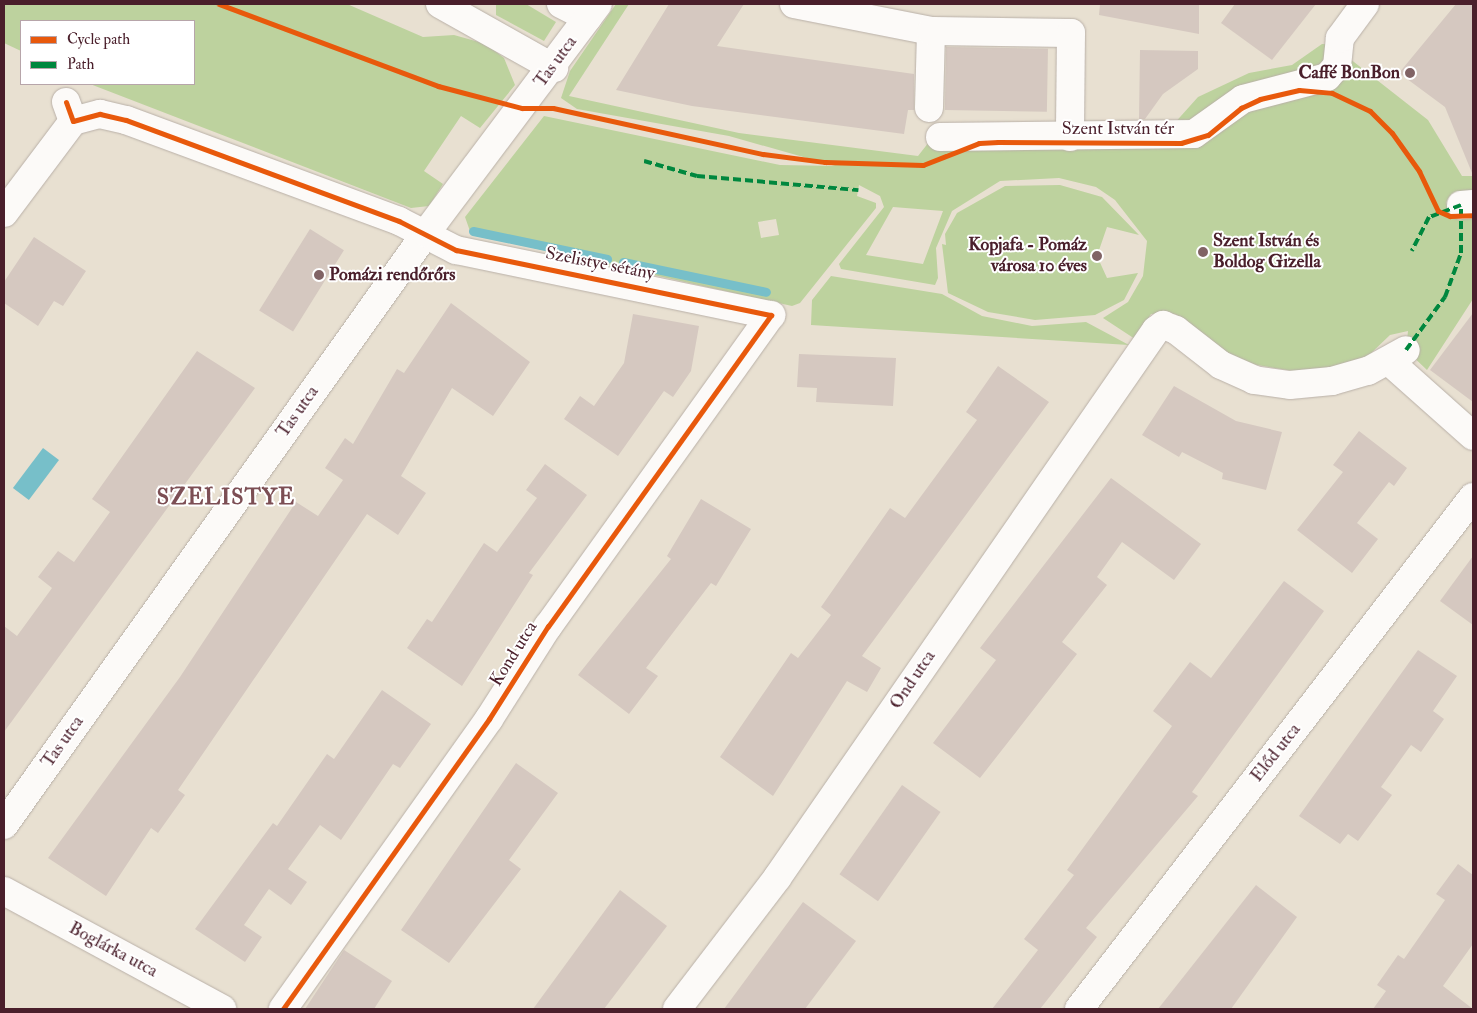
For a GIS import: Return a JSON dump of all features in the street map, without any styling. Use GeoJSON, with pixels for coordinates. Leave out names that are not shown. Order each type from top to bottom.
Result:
{"type":"FeatureCollection","features":[{"type":"Feature","properties":{"kind":"street"},"geometry":{"type":"LineString","coordinates":[[440,4],[554,68]]}},
{"type":"Feature","properties":{"kind":"street"},"geometry":{"type":"LineString","coordinates":[[561,4],[593,11]]}},
{"type":"Feature","properties":{"kind":"street"},"geometry":{"type":"LineString","coordinates":[[794,4],[931,31],[1071,33],[1070,137]]}},
{"type":"Feature","properties":{"kind":"street","name":"Szent István tér"},"geometry":{"type":"LineString","coordinates":[[940,137],[1070,137],[1194,134],[1243,98],[1327,77],[1337,66],[1340,38],[1365,4]]}},
{"type":"Feature","properties":{"kind":"street","name":"Tas utca"},"geometry":{"type":"LineString","coordinates":[[4,825],[426,233],[554,68],[593,11]]}},
{"type":"Feature","properties":{"kind":"street"},"geometry":{"type":"LineString","coordinates":[[929,108],[931,31]]}},
{"type":"Feature","properties":{"kind":"street","name":"Szelistye sétány"},"geometry":{"type":"LineString","coordinates":[[4,213],[70,112],[100,114],[126,120],[426,233],[479,256],[771,315]]}},
{"type":"Feature","properties":{"kind":"street","name":"Kond utca"},"geometry":{"type":"LineString","coordinates":[[283,1009],[489,720],[548,626],[771,315]]}},
{"type":"Feature","properties":{"kind":"street","name":"Ond utca"},"geometry":{"type":"LineString","coordinates":[[677,1009],[777,878],[1144,346],[1163,325],[1200,344],[1221,365],[1254,380],[1290,385],[1332,381],[1398,356],[1473,436]]}},
{"type":"Feature","properties":{"kind":"street","name":"Előd utca"},"geometry":{"type":"LineString","coordinates":[[1079,1009],[1473,497]]}},
{"type":"Feature","properties":{"kind":"street","name":"Boglárka utca"},"geometry":{"type":"LineString","coordinates":[[4,892],[222,1009]]}},
{"type":"Feature","properties":{"kind":"green space"},"geometry":{"type":"Polygon","coordinates":[[[4,4],[347,4],[423,37],[454,35],[486,44],[504,58],[515,85],[480,128],[461,116],[424,171],[443,184],[429,206],[411,208],[93,85],[195,85],[195,20],[20,20],[20,51],[4,43],[4,4]]]}},
{"type":"Feature","properties":{"kind":"green space"},"geometry":{"type":"Polygon","coordinates":[[[496,4],[526,4],[556,22],[544,41],[496,15],[496,4]]]}},
{"type":"Feature","properties":{"kind":"green space"},"geometry":{"type":"Polygon","coordinates":[[[616,4],[629,4],[569,96],[739,133],[918,156],[936,133],[1172,126],[1198,97],[1249,73],[1292,65],[1322,44],[1331,44],[1428,120],[1462,176],[1473,176],[1473,299],[1427,370],[1406,350],[1408,331],[1390,335],[1367,357],[1311,374],[1239,362],[1175,314],[1151,314],[1135,339],[1103,318],[1128,302],[1143,276],[1147,241],[1115,200],[1096,187],[1059,178],[1000,181],[952,211],[936,248],[938,278],[935,285],[841,269],[839,264],[884,207],[880,196],[859,185],[857,196],[876,203],[876,208],[800,303],[792,306],[471,234],[465,217],[544,116],[780,165],[835,166],[729,136],[577,109],[561,98],[570,71],[616,4]],[[893,207],[866,255],[923,264],[943,211],[893,207]],[[776,219],[758,222],[761,238],[779,235],[776,219]]]}},
{"type":"Feature","properties":{"kind":"green space"},"geometry":{"type":"Polygon","coordinates":[[[1060,185],[1102,197],[1139,235],[1107,227],[1097,256],[1107,278],[1138,273],[1124,300],[1095,315],[1035,320],[988,312],[948,293],[942,244],[946,245],[945,234],[957,213],[1005,186],[1060,185]]]}},
{"type":"Feature","properties":{"kind":"green space"},"geometry":{"type":"Polygon","coordinates":[[[831,276],[942,294],[982,316],[1032,326],[1086,322],[1129,345],[811,325],[812,300],[831,276]]]}},
{"type":"Feature","properties":{"kind":"water"},"geometry":{"type":"Polygon","coordinates":[[[43,448],[59,460],[29,500],[13,488],[43,448]]]}},
{"type":"Feature","properties":{"kind":"building"},"geometry":{"type":"Polygon","coordinates":[[[669,4],[744,4],[717,46],[914,74],[914,110],[908,110],[904,134],[692,106],[616,90],[669,4]]]}},
{"type":"Feature","properties":{"kind":"building"},"geometry":{"type":"Polygon","coordinates":[[[1100,4],[1199,4],[1199,34],[1099,15],[1100,4]]]}},
{"type":"Feature","properties":{"kind":"building"},"geometry":{"type":"Polygon","coordinates":[[[1235,4],[1316,4],[1272,60],[1221,23],[1235,4]]]}},
{"type":"Feature","properties":{"kind":"building"},"geometry":{"type":"Polygon","coordinates":[[[1456,4],[1473,4],[1472,173],[1445,107],[1399,73],[1456,4]]]}},
{"type":"Feature","properties":{"kind":"building"},"geometry":{"type":"Polygon","coordinates":[[[946,47],[1048,49],[1047,112],[945,110],[946,47]]]}},
{"type":"Feature","properties":{"kind":"building"},"geometry":{"type":"Polygon","coordinates":[[[1140,50],[1198,51],[1198,69],[1163,94],[1145,119],[1139,119],[1140,50]]]}},
{"type":"Feature","properties":{"kind":"building"},"geometry":{"type":"Polygon","coordinates":[[[310,229],[344,250],[293,332],[259,310],[310,229]]]}},
{"type":"Feature","properties":{"kind":"building"},"geometry":{"type":"Polygon","coordinates":[[[34,237],[86,271],[63,306],[54,301],[38,326],[4,303],[4,282],[34,237]]]}},
{"type":"Feature","properties":{"kind":"building"},"geometry":{"type":"Polygon","coordinates":[[[451,303],[530,362],[493,416],[452,388],[401,476],[426,493],[398,535],[367,514],[178,790],[185,795],[158,833],[151,828],[106,896],[48,858],[180,677],[296,502],[318,516],[343,480],[325,468],[345,438],[353,444],[397,369],[404,373],[451,303]]]}},
{"type":"Feature","properties":{"kind":"building"},"geometry":{"type":"Polygon","coordinates":[[[1473,313],[1473,402],[1430,370],[1473,313]]]}},
{"type":"Feature","properties":{"kind":"building"},"geometry":{"type":"Polygon","coordinates":[[[633,314],[699,326],[691,371],[673,397],[664,391],[618,456],[564,419],[580,396],[594,406],[624,363],[633,314]]]}},
{"type":"Feature","properties":{"kind":"building"},"geometry":{"type":"Polygon","coordinates":[[[197,351],[255,388],[4,732],[4,626],[17,636],[52,588],[38,577],[58,551],[74,562],[110,512],[92,499],[197,351]]]}},
{"type":"Feature","properties":{"kind":"building"},"geometry":{"type":"Polygon","coordinates":[[[799,354],[896,358],[893,406],[816,402],[817,388],[797,387],[799,354]]]}},
{"type":"Feature","properties":{"kind":"building"},"geometry":{"type":"Polygon","coordinates":[[[998,366],[1049,402],[862,656],[881,668],[867,692],[847,681],[773,796],[720,757],[791,653],[798,658],[831,615],[821,607],[890,508],[905,518],[977,420],[966,412],[998,366]]]}},
{"type":"Feature","properties":{"kind":"building"},"geometry":{"type":"Polygon","coordinates":[[[1174,386],[1236,421],[1282,432],[1266,490],[1222,479],[1223,473],[1182,452],[1179,457],[1142,435],[1174,386]]]}},
{"type":"Feature","properties":{"kind":"building"},"geometry":{"type":"Polygon","coordinates":[[[1359,431],[1407,468],[1394,486],[1389,482],[1357,523],[1378,539],[1352,573],[1297,530],[1343,472],[1333,465],[1359,431]]]}},
{"type":"Feature","properties":{"kind":"building"},"geometry":{"type":"Polygon","coordinates":[[[545,464],[587,495],[529,573],[533,575],[462,686],[407,648],[427,619],[432,622],[484,543],[497,552],[537,498],[526,490],[545,464]]]}},
{"type":"Feature","properties":{"kind":"building"},"geometry":{"type":"Polygon","coordinates":[[[1111,478],[1201,544],[1174,580],[1122,542],[1097,577],[1107,585],[1062,642],[1077,654],[980,778],[933,743],[996,660],[980,648],[1111,478]]]}},
{"type":"Feature","properties":{"kind":"building"},"geometry":{"type":"Polygon","coordinates":[[[701,499],[751,529],[716,586],[711,583],[646,668],[658,676],[629,714],[578,675],[671,559],[667,556],[701,499]]]}},
{"type":"Feature","properties":{"kind":"building"},"geometry":{"type":"Polygon","coordinates":[[[1473,556],[1473,625],[1440,601],[1473,556]]]}},
{"type":"Feature","properties":{"kind":"building"},"geometry":{"type":"Polygon","coordinates":[[[1284,581],[1324,611],[1192,792],[1198,796],[1086,928],[1097,937],[1040,1009],[992,1009],[1038,950],[1024,939],[1074,875],[1067,870],[1172,726],[1153,711],[1190,662],[1211,678],[1284,581]]]}},
{"type":"Feature","properties":{"kind":"building"},"geometry":{"type":"Polygon","coordinates":[[[1418,650],[1457,676],[1433,711],[1444,719],[1421,752],[1411,745],[1381,787],[1392,795],[1358,841],[1348,834],[1340,844],[1299,816],[1418,650]]]}},
{"type":"Feature","properties":{"kind":"building"},"geometry":{"type":"Polygon","coordinates":[[[382,690],[431,724],[400,768],[393,764],[341,840],[320,825],[288,869],[307,882],[291,905],[269,889],[244,925],[262,937],[245,962],[195,929],[273,823],[277,826],[327,754],[334,759],[382,690]]]}},
{"type":"Feature","properties":{"kind":"building"},"geometry":{"type":"Polygon","coordinates":[[[516,763],[558,793],[509,860],[521,869],[449,963],[401,930],[516,763]]]}},
{"type":"Feature","properties":{"kind":"building"},"geometry":{"type":"Polygon","coordinates":[[[902,785],[941,812],[878,901],[839,874],[902,785]]]}},
{"type":"Feature","properties":{"kind":"building"},"geometry":{"type":"Polygon","coordinates":[[[1458,864],[1473,875],[1473,944],[1443,986],[1473,1009],[1373,1009],[1386,991],[1377,985],[1398,955],[1404,959],[1445,900],[1436,894],[1458,864]]]}},
{"type":"Feature","properties":{"kind":"building"},"geometry":{"type":"Polygon","coordinates":[[[1256,885],[1297,917],[1231,1009],[1158,1009],[1256,885]]]}},
{"type":"Feature","properties":{"kind":"building"},"geometry":{"type":"Polygon","coordinates":[[[620,890],[667,926],[604,1009],[533,1009],[620,890]]]}},
{"type":"Feature","properties":{"kind":"building"},"geometry":{"type":"Polygon","coordinates":[[[803,902],[856,941],[805,1009],[724,1009],[803,902]]]}},
{"type":"Feature","properties":{"kind":"building"},"geometry":{"type":"Polygon","coordinates":[[[344,950],[392,981],[374,1009],[305,1009],[344,950]]]}},
{"type":"Feature","properties":{"kind":"waterway"},"geometry":{"type":"LineString","coordinates":[[473,231],[607,259]]}},
{"type":"Feature","properties":{"kind":"waterway"},"geometry":{"type":"LineString","coordinates":[[623,262],[766,292]]}},
{"type":"Feature","properties":{"kind":"marked path"},"geometry":{"type":"LineString","coordinates":[[644,161],[697,176],[858,190]]}},
{"type":"Feature","properties":{"kind":"marked path"},"geometry":{"type":"LineString","coordinates":[[1406,350],[1445,297],[1461,253],[1461,205],[1429,217],[1412,251]]}},
{"type":"Feature","properties":{"kind":"cycle path"},"geometry":{"type":"LineString","coordinates":[[219,4],[438,86],[522,108],[553,108],[763,154],[825,162],[923,165],[979,143],[1181,143],[1208,135],[1241,108],[1260,99],[1299,90],[1332,93],[1370,111],[1392,133],[1419,171],[1438,211],[1450,216],[1473,215]]}},
{"type":"Feature","properties":{"kind":"cycle path"},"geometry":{"type":"LineString","coordinates":[[66,102],[73,121],[100,114],[126,120],[399,221],[456,250],[771,315],[548,626],[489,719],[283,1009]]}},
{"type":"Feature","properties":{"kind":"place","name":"Caffé BonBon"},"geometry":{"type":"Point","coordinates":[1410,73]}},
{"type":"Feature","properties":{"kind":"place","name":"Szent István és Boldog Gizella"},"geometry":{"type":"Point","coordinates":[1203,252]}},
{"type":"Feature","properties":{"kind":"place","name":"Kopjafa - Pomáz városa 10 éves"},"geometry":{"type":"Point","coordinates":[1097,256]}},
{"type":"Feature","properties":{"kind":"place","name":"Pomázi rendőrőrs"},"geometry":{"type":"Point","coordinates":[319,275]}},
{"type":"Feature","properties":{"kind":"district","name":"SZELISTYE"},"geometry":{"type":"Point","coordinates":[226,498]}}]}
